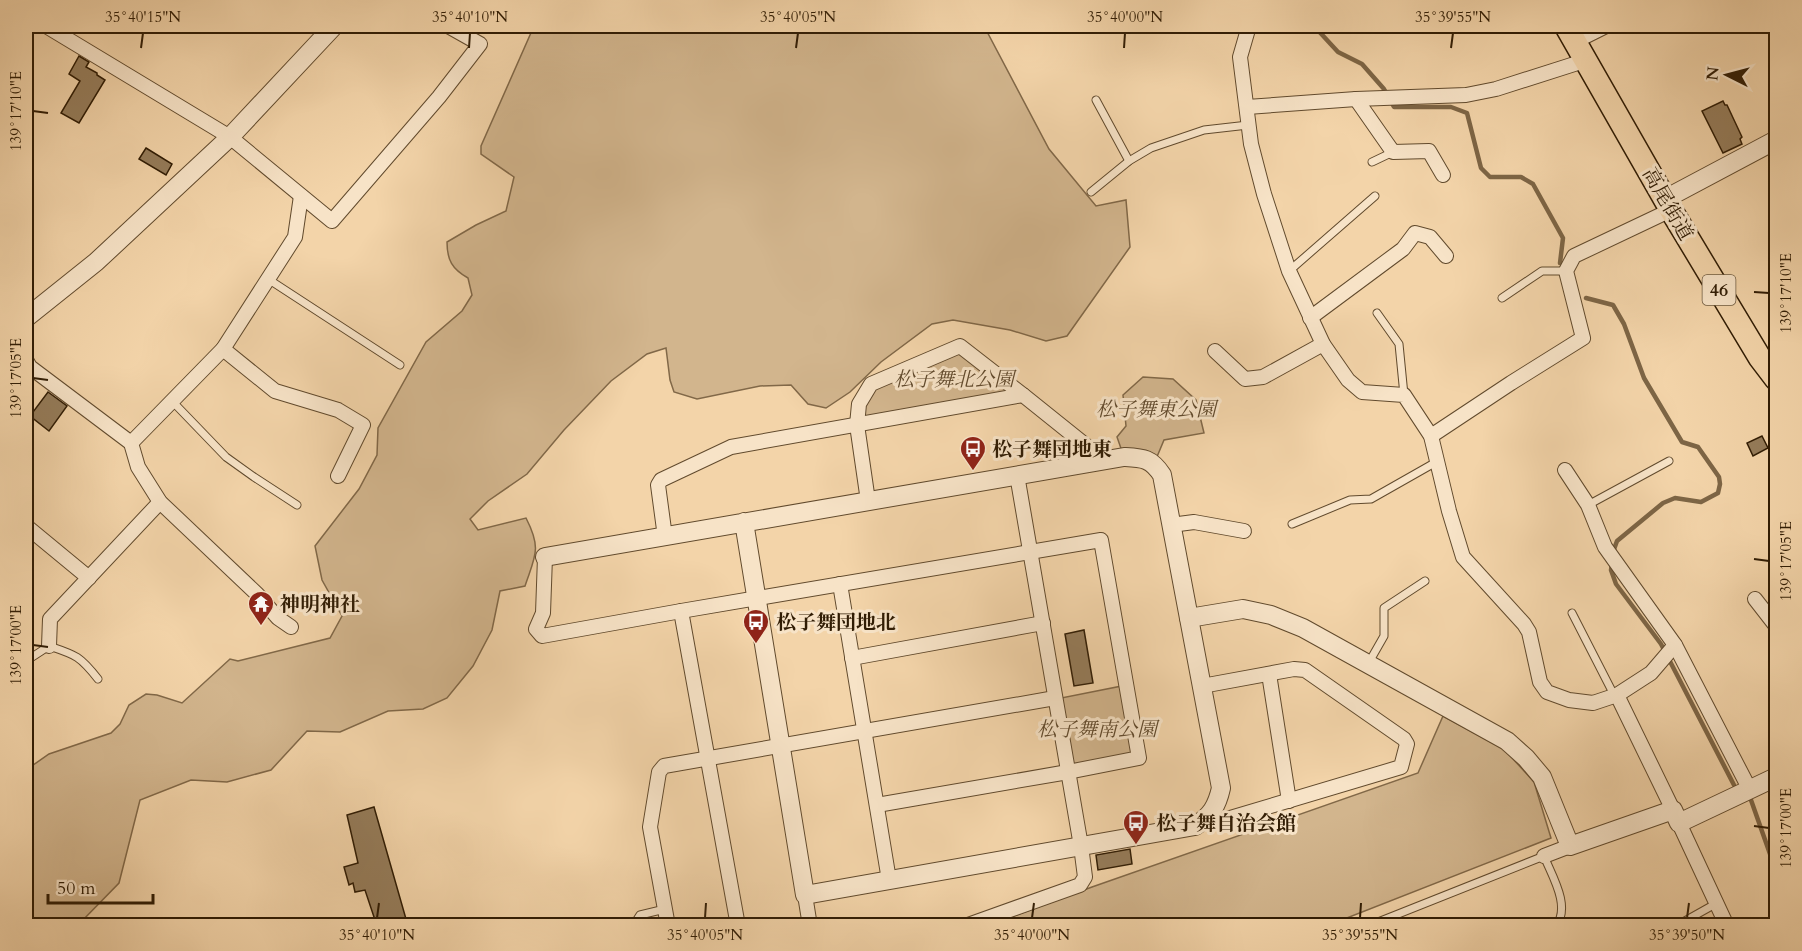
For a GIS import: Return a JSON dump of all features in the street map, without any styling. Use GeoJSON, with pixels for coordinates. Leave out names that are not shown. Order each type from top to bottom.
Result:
{"type":"FeatureCollection","features":[{"type":"Feature","properties":{"kind":"main road","name":"高尾街道"},"geometry":{"type":"LineString","coordinates":[[1576,42],[1668,205],[1776,379]]}},
{"type":"Feature","properties":{"kind":"street"},"geometry":{"type":"LineString","coordinates":[[46,26],[230,136],[332,221],[439,97],[480,44],[448,26]]}},
{"type":"Feature","properties":{"kind":"street"},"geometry":{"type":"LineString","coordinates":[[26,318],[96,262],[230,136],[334,26]]}},
{"type":"Feature","properties":{"kind":"street"},"geometry":{"type":"LineString","coordinates":[[1249,26],[1240,57],[1251,144],[1264,194],[1289,271],[1323,344],[1348,380],[1362,392],[1404,395],[1431,436],[1462,557],[1529,632],[1540,682],[1547,692],[1569,700],[1593,703],[1615,695],[1651,673],[1673,647]]}},
{"type":"Feature","properties":{"kind":"street"},"geometry":{"type":"LineString","coordinates":[[1247,107],[1356,99],[1466,95],[1496,90],[1606,26]]}},
{"type":"Feature","properties":{"kind":"street"},"geometry":{"type":"LineString","coordinates":[[1356,99],[1393,152],[1429,151],[1443,175]]}},
{"type":"Feature","properties":{"kind":"street"},"geometry":{"type":"LineString","coordinates":[[1431,436],[1583,338],[1566,271],[1574,256],[1668,205],[1775,140]]}},
{"type":"Feature","properties":{"kind":"street"},"geometry":{"type":"LineString","coordinates":[[131,443],[223,349],[295,237],[301,196]]}},
{"type":"Feature","properties":{"kind":"street"},"geometry":{"type":"LineString","coordinates":[[1310,318],[1403,249],[1415,232],[1430,237],[1446,256]]}},
{"type":"Feature","properties":{"kind":"street"},"geometry":{"type":"LineString","coordinates":[[1215,351],[1245,379],[1263,376],[1323,344]]}},
{"type":"Feature","properties":{"kind":"street"},"geometry":{"type":"LineString","coordinates":[[868,501],[857,425],[859,404],[871,384],[960,346],[1104,460]]}},
{"type":"Feature","properties":{"kind":"street"},"geometry":{"type":"LineString","coordinates":[[223,349],[275,391],[338,410],[363,426],[338,476]]}},
{"type":"Feature","properties":{"kind":"street"},"geometry":{"type":"LineString","coordinates":[[26,360],[30,367],[131,443],[138,467],[160,502],[257,594],[278,618],[291,627]]}},
{"type":"Feature","properties":{"kind":"street"},"geometry":{"type":"LineString","coordinates":[[665,537],[658,485],[661,480],[731,447],[1023,395]]}},
{"type":"Feature","properties":{"kind":"street"},"geometry":{"type":"LineString","coordinates":[[805,895],[1195,826],[1215,810],[1221,788],[1162,475],[1154,464],[1142,458],[1133,457],[1104,460],[545,557],[543,613],[536,629],[542,636],[1101,540],[1139,758],[877,805]]}},
{"type":"Feature","properties":{"kind":"street"},"geometry":{"type":"LineString","coordinates":[[1565,470],[1588,505],[1605,547],[1673,647],[1750,790]]}},
{"type":"Feature","properties":{"kind":"street"},"geometry":{"type":"LineString","coordinates":[[965,926],[1080,885],[1085,877],[1017,475]]}},
{"type":"Feature","properties":{"kind":"street"},"geometry":{"type":"LineString","coordinates":[[49,646],[50,619],[160,502]]}},
{"type":"Feature","properties":{"kind":"street"},"geometry":{"type":"LineString","coordinates":[[744,522],[810,926]]}},
{"type":"Feature","properties":{"kind":"street"},"geometry":{"type":"LineString","coordinates":[[1171,525],[1194,522],[1244,531]]}},
{"type":"Feature","properties":{"kind":"street"},"geometry":{"type":"LineString","coordinates":[[26,526],[89,578]]}},
{"type":"Feature","properties":{"kind":"street"},"geometry":{"type":"LineString","coordinates":[[840,584],[889,880]]}},
{"type":"Feature","properties":{"kind":"street"},"geometry":{"type":"LineString","coordinates":[[1755,599],[1776,626]]}},
{"type":"Feature","properties":{"kind":"street"},"geometry":{"type":"LineString","coordinates":[[1189,618],[1243,609],[1271,615],[1303,628],[1507,741],[1542,777],[1570,846]]}},
{"type":"Feature","properties":{"kind":"street"},"geometry":{"type":"LineString","coordinates":[[681,611],[738,926]]}},
{"type":"Feature","properties":{"kind":"street"},"geometry":{"type":"LineString","coordinates":[[852,657],[1043,622]]}},
{"type":"Feature","properties":{"kind":"street"},"geometry":{"type":"LineString","coordinates":[[1202,686],[1294,669],[1305,670],[1404,739],[1407,744],[1401,767],[1227,819],[1205,820]]}},
{"type":"Feature","properties":{"kind":"street"},"geometry":{"type":"LineString","coordinates":[[1269,674],[1289,801]]}},
{"type":"Feature","properties":{"kind":"street"},"geometry":{"type":"LineString","coordinates":[[1615,695],[1676,816],[1727,926]]}},
{"type":"Feature","properties":{"kind":"street"},"geometry":{"type":"LineString","coordinates":[[668,926],[650,827],[659,772],[664,766],[1056,698]]}},
{"type":"Feature","properties":{"kind":"street"},"geometry":{"type":"LineString","coordinates":[[1544,856],[1570,846],[1676,816],[1750,790],[1776,777]]}},
{"type":"Feature","properties":{"kind":"lane"},"geometry":{"type":"LineString","coordinates":[[1096,100],[1129,161]]}},
{"type":"Feature","properties":{"kind":"lane"},"geometry":{"type":"LineString","coordinates":[[1091,192],[1129,161],[1151,148],[1204,130],[1248,125]]}},
{"type":"Feature","properties":{"kind":"lane"},"geometry":{"type":"LineString","coordinates":[[1372,162],[1393,152]]}},
{"type":"Feature","properties":{"kind":"lane"},"geometry":{"type":"LineString","coordinates":[[1289,271],[1375,196]]}},
{"type":"Feature","properties":{"kind":"lane"},"geometry":{"type":"LineString","coordinates":[[1502,298],[1542,271],[1566,271]]}},
{"type":"Feature","properties":{"kind":"lane"},"geometry":{"type":"LineString","coordinates":[[268,279],[400,365]]}},
{"type":"Feature","properties":{"kind":"lane"},"geometry":{"type":"LineString","coordinates":[[1377,313],[1399,344],[1404,395]]}},
{"type":"Feature","properties":{"kind":"lane"},"geometry":{"type":"LineString","coordinates":[[172,401],[226,457],[297,505]]}},
{"type":"Feature","properties":{"kind":"lane"},"geometry":{"type":"LineString","coordinates":[[1292,524],[1350,500],[1371,500],[1438,460]]}},
{"type":"Feature","properties":{"kind":"lane"},"geometry":{"type":"LineString","coordinates":[[1588,505],[1669,461]]}},
{"type":"Feature","properties":{"kind":"lane"},"geometry":{"type":"LineString","coordinates":[[1368,664],[1384,636],[1384,608],[1425,581]]}},
{"type":"Feature","properties":{"kind":"lane"},"geometry":{"type":"LineString","coordinates":[[1572,613],[1615,695]]}},
{"type":"Feature","properties":{"kind":"lane"},"geometry":{"type":"LineString","coordinates":[[26,661],[49,646],[73,654],[85,661],[98,679]]}},
{"type":"Feature","properties":{"kind":"lane"},"geometry":{"type":"LineString","coordinates":[[1368,926],[1544,856],[1560,894],[1562,909],[1556,926]]}},
{"type":"Feature","properties":{"kind":"lane"},"geometry":{"type":"LineString","coordinates":[[1676,926],[1717,903]]}},
{"type":"Feature","properties":{"kind":"lane"},"geometry":{"type":"LineString","coordinates":[[633,926],[640,915],[665,909]]}},
{"type":"Feature","properties":{"kind":"green space"},"geometry":{"type":"Polygon","coordinates":[[[534,26],[984,26],[1049,149],[1096,206],[1126,200],[1130,247],[1067,336],[1046,341],[1010,330],[953,320],[932,324],[881,362],[850,392],[826,408],[808,404],[791,385],[760,386],[697,399],[674,392],[666,348],[647,354],[611,381],[564,430],[527,474],[488,501],[470,519],[478,530],[526,518],[534,537],[535,552],[525,586],[500,591],[492,630],[473,666],[447,698],[423,709],[388,711],[340,732],[307,731],[271,770],[227,782],[191,780],[140,800],[119,883],[80,923],[29,923],[26,925],[26,770],[49,754],[111,733],[120,724],[129,705],[146,694],[182,703],[230,659],[238,661],[330,638],[342,616],[322,580],[315,546],[359,489],[377,455],[378,428],[426,342],[462,311],[472,295],[468,278],[452,263],[448,254],[447,242],[506,211],[514,177],[481,154],[481,146],[534,26]]]}},
{"type":"Feature","properties":{"kind":"green space","name":"松子舞北公園"},"geometry":{"type":"Polygon","coordinates":[[[960,346],[1023,395],[857,425],[871,384],[960,346]]]}},
{"type":"Feature","properties":{"kind":"green space","name":"松子舞東公園"},"geometry":{"type":"Polygon","coordinates":[[[1143,377],[1173,379],[1196,400],[1204,433],[1164,440],[1154,464],[1124,457],[1117,437],[1126,426],[1123,395],[1143,377]]]}},
{"type":"Feature","properties":{"kind":"green space","name":"松子舞南公園"},"geometry":{"type":"Polygon","coordinates":[[[1127,685],[1139,758],[1068,772],[1056,699],[1127,685]]]}},
{"type":"Feature","properties":{"kind":"green space"},"geometry":{"type":"Polygon","coordinates":[[[1443,716],[1504,749],[1534,782],[1551,838],[1329,925],[987,926],[1418,773],[1443,716]]]}},
{"type":"Feature","properties":{"kind":"building"},"geometry":{"type":"Polygon","coordinates":[[[79,56],[89,62],[86,67],[105,80],[79,123],[61,113],[80,81],[69,74],[79,56]]]}},
{"type":"Feature","properties":{"kind":"building"},"geometry":{"type":"Polygon","coordinates":[[[1723,101],[1742,137],[1740,139],[1742,144],[1723,153],[1702,111],[1723,101]]]}},
{"type":"Feature","properties":{"kind":"building"},"geometry":{"type":"Polygon","coordinates":[[[146,148],[172,164],[166,175],[139,159],[146,148]]]}},
{"type":"Feature","properties":{"kind":"building"},"geometry":{"type":"Polygon","coordinates":[[[48,392],[67,406],[49,431],[30,416],[48,392]]]}},
{"type":"Feature","properties":{"kind":"building"},"geometry":{"type":"Polygon","coordinates":[[[1762,436],[1768,448],[1753,456],[1747,443],[1762,436]]]}},
{"type":"Feature","properties":{"kind":"building"},"geometry":{"type":"Polygon","coordinates":[[[1084,630],[1093,683],[1074,686],[1065,634],[1084,630]]]}},
{"type":"Feature","properties":{"kind":"building"},"geometry":{"type":"Polygon","coordinates":[[[374,807],[408,926],[377,926],[365,890],[355,892],[353,883],[349,885],[344,867],[358,863],[347,815],[374,807]]]}},
{"type":"Feature","properties":{"kind":"building"},"geometry":{"type":"Polygon","coordinates":[[[1130,849],[1132,864],[1098,870],[1096,855],[1130,849]]]}},
{"type":"Feature","properties":{"kind":"waterway"},"geometry":{"type":"LineString","coordinates":[[1314,26],[1338,52],[1362,64],[1384,89],[1394,107],[1451,107],[1467,113],[1481,168],[1490,177],[1521,177],[1533,184],[1563,238],[1560,263]]}},
{"type":"Feature","properties":{"kind":"waterway"},"geometry":{"type":"LineString","coordinates":[[1586,298],[1613,305],[1624,324],[1644,378],[1682,442],[1698,447],[1719,477],[1720,484],[1718,493],[1701,502],[1675,498],[1663,503],[1617,541],[1613,552]]}},
{"type":"Feature","properties":{"kind":"waterway"},"geometry":{"type":"LineString","coordinates":[[1612,563],[1611,570],[1616,584],[1661,644],[1734,785]]}},
{"type":"Feature","properties":{"kind":"waterway"},"geometry":{"type":"LineString","coordinates":[[1751,800],[1776,871]]}},
{"type":"Feature","properties":{"kind":"place","name":"松子舞団地東"},"geometry":{"type":"Point","coordinates":[973,472]}},
{"type":"Feature","properties":{"kind":"place","name":"神明神社"},"geometry":{"type":"Point","coordinates":[261,627]}},
{"type":"Feature","properties":{"kind":"place","name":"松子舞団地北"},"geometry":{"type":"Point","coordinates":[756,645]}},
{"type":"Feature","properties":{"kind":"place","name":"松子舞自治会館"},"geometry":{"type":"Point","coordinates":[1136,846]}}]}
